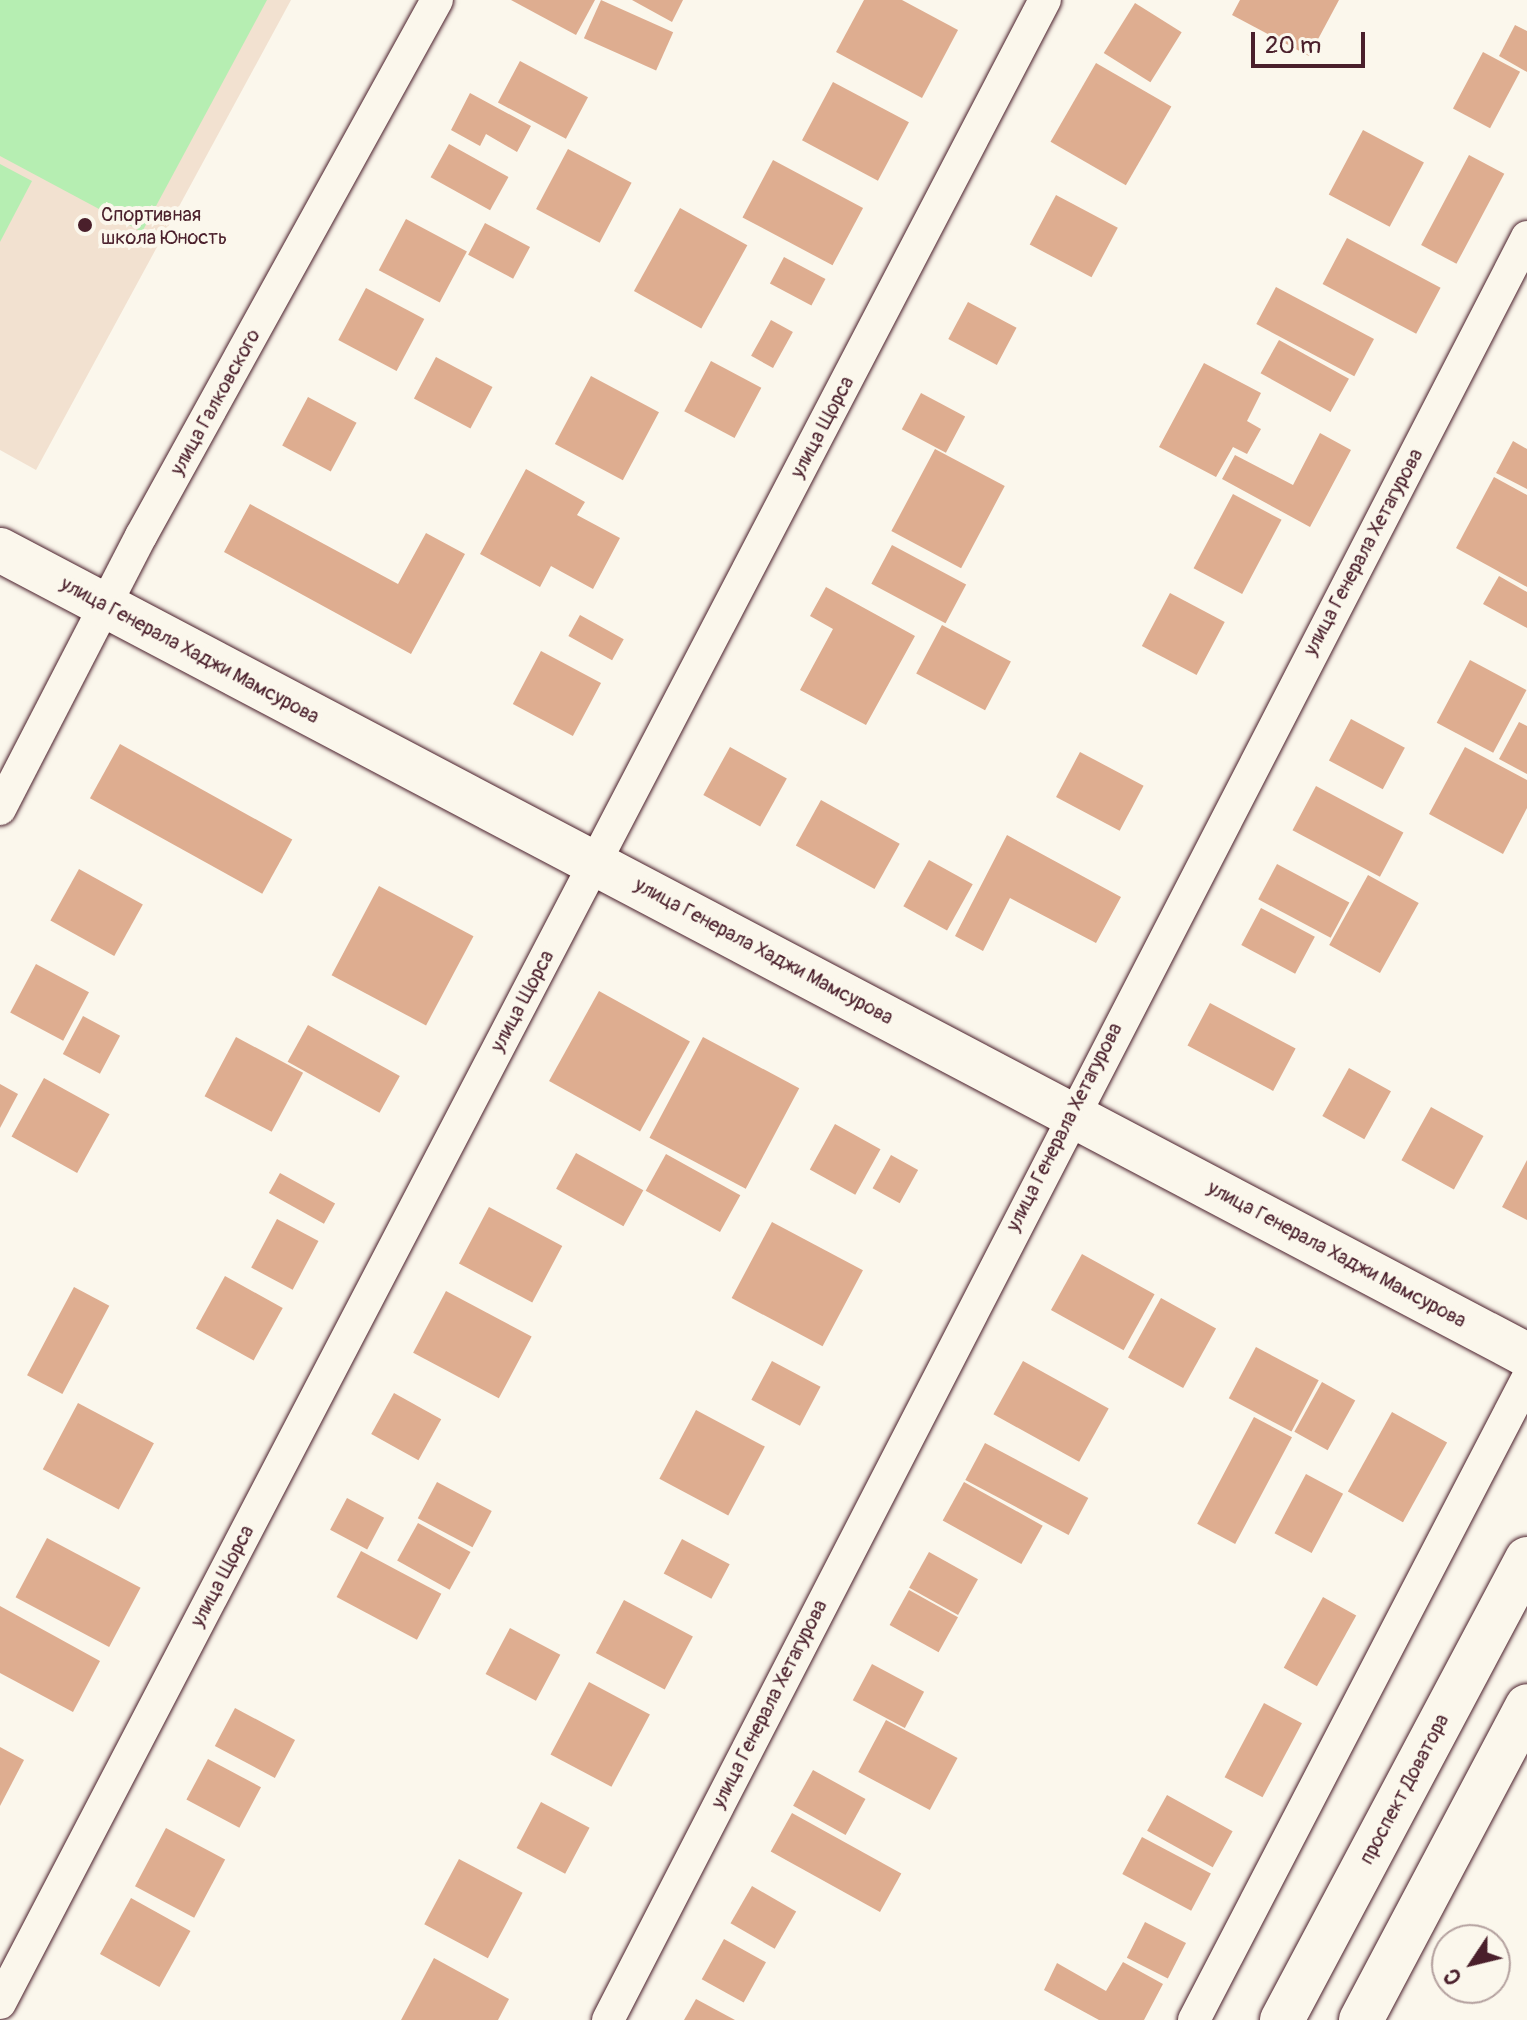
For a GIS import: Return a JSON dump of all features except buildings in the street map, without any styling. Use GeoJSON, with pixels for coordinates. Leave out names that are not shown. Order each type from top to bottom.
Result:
{"type":"FeatureCollection","features":[{"type":"Feature","properties":{"kind":"main road","name":"улица Генерала Хаджи Мамсурова"},"geometry":{"type":"LineString","coordinates":[[0,550],[1527,1355]]}},
{"type":"Feature","properties":{"kind":"main road","name":"проспект Доватора"},"geometry":{"type":"LineString","coordinates":[[1282,2020],[1527,1559]]}},
{"type":"Feature","properties":{"kind":"main road"},"geometry":{"type":"LineString","coordinates":[[1361,2020],[1527,1706]]}},
{"type":"Feature","properties":{"kind":"street","name":"улица Галковского"},"geometry":{"type":"LineString","coordinates":[[0,809],[104,605],[437,0]]}},
{"type":"Feature","properties":{"kind":"street","name":"улица Щорса"},"geometry":{"type":"LineString","coordinates":[[0,2003],[1045,0]]}},
{"type":"Feature","properties":{"kind":"street","name":"улица Генерала Хетагурова"},"geometry":{"type":"LineString","coordinates":[[608,2020],[1070,1112],[1527,237]]}},
{"type":"Feature","properties":{"kind":"street"},"geometry":{"type":"LineString","coordinates":[[1194,2020],[1527,1379]]}},
{"type":"Feature","properties":{"kind":"shaded area","name":"Спортивная школа Юность"},"geometry":{"type":"Polygon","coordinates":[[[0,0],[291,0],[36,470],[0,450],[0,0]]]}},
{"type":"Feature","properties":{"kind":"green space"},"geometry":{"type":"Polygon","coordinates":[[[0,0],[267,0],[142,232],[0,156],[0,0]]]}},
{"type":"Feature","properties":{"kind":"green space"},"geometry":{"type":"Polygon","coordinates":[[[0,164],[32,181],[0,242],[0,164]]]}},
{"type":"Feature","properties":{"kind":"place","name":"Спортивная школа Юность"},"geometry":{"type":"Point","coordinates":[85,225]}}]}
